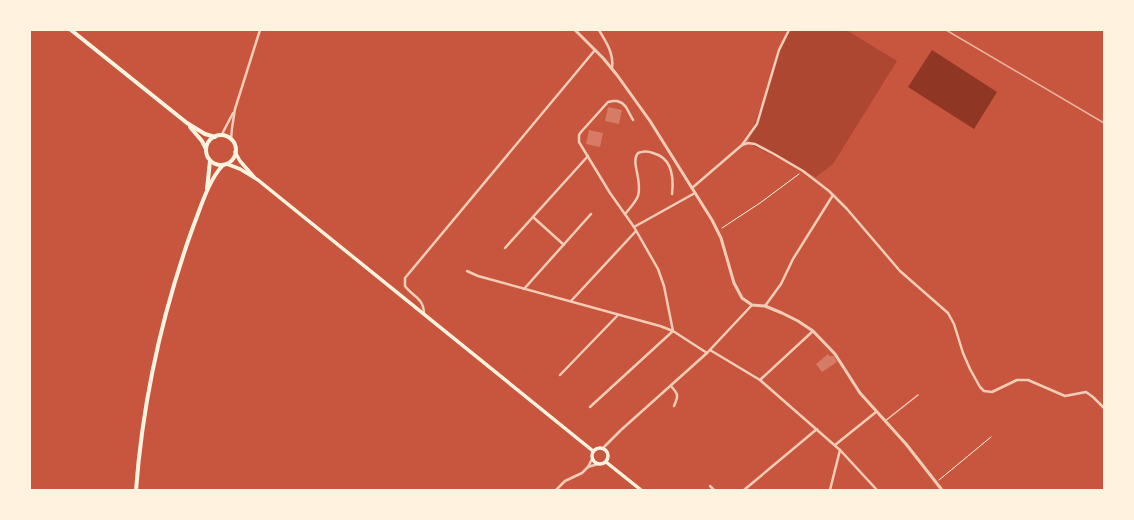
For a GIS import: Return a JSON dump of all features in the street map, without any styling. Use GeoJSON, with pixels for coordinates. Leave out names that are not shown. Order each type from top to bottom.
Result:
{"type":"FeatureCollection","features":[{"type":"Feature","properties":{"kind":"main road"},"geometry":{"type":"LineString","coordinates":[[71,30],[188,123],[206,134],[215,137],[225,136],[232,140],[234,144],[234,157],[216,174],[207,190],[181,263],[160,332],[143,417],[136,490]]}},
{"type":"Feature","properties":{"kind":"main road"},"geometry":{"type":"LineString","coordinates":[[188,123],[202,141],[210,161],[214,164],[225,164],[240,169],[258,180]]}},
{"type":"Feature","properties":{"kind":"main road"},"geometry":{"type":"LineString","coordinates":[[206,149],[209,142],[215,137]]}},
{"type":"Feature","properties":{"kind":"main road"},"geometry":{"type":"LineString","coordinates":[[235,152],[244,166],[258,180],[593,451]]}},
{"type":"Feature","properties":{"kind":"main road"},"geometry":{"type":"LineString","coordinates":[[207,190],[210,161]]}},
{"type":"Feature","properties":{"kind":"main road"},"geometry":{"type":"LineString","coordinates":[[593,451],[600,448],[602,449],[607,455],[606,462]]}},
{"type":"Feature","properties":{"kind":"main road"},"geometry":{"type":"LineString","coordinates":[[593,451],[592,459],[598,464],[603,464],[606,462]]}},
{"type":"Feature","properties":{"kind":"main road"},"geometry":{"type":"LineString","coordinates":[[606,462],[641,490]]}},
{"type":"Feature","properties":{"kind":"street"},"geometry":{"type":"LineString","coordinates":[[232,140],[235,109],[260,30]]}},
{"type":"Feature","properties":{"kind":"street"},"geometry":{"type":"LineString","coordinates":[[575,30],[612,68],[623,82],[650,121],[692,188],[718,231],[736,288],[742,298],[752,305],[765,306],[775,309],[813,331],[835,354],[855,387],[906,444],[942,490]]}},
{"type":"Feature","properties":{"kind":"street"},"geometry":{"type":"LineString","coordinates":[[599,30],[611,51],[612,68]]}},
{"type":"Feature","properties":{"kind":"street"},"geometry":{"type":"LineString","coordinates":[[692,188],[742,145],[757,124],[779,50],[789,30]]}},
{"type":"Feature","properties":{"kind":"street"},"geometry":{"type":"LineString","coordinates":[[424,314],[423,304],[405,286],[405,278],[595,50]]}},
{"type":"Feature","properties":{"kind":"street"},"geometry":{"type":"LineString","coordinates":[[633,120],[626,106],[622,103],[617,100],[608,102],[579,135],[579,142],[610,193],[636,231],[661,277],[667,296],[673,331]]}},
{"type":"Feature","properties":{"kind":"street"},"geometry":{"type":"LineString","coordinates":[[221,136],[235,109]]}},
{"type":"Feature","properties":{"kind":"street"},"geometry":{"type":"LineString","coordinates":[[742,145],[751,143],[759,146],[803,171],[833,195],[900,271],[948,313],[954,324],[965,358],[982,390],[992,392],[1012,381],[1022,379],[1028,380],[1065,396],[1086,392],[1104,408]]}},
{"type":"Feature","properties":{"kind":"street"},"geometry":{"type":"LineString","coordinates":[[625,214],[633,205],[638,194],[639,180],[634,160],[638,153],[644,151],[652,152],[661,156],[666,161],[672,174],[672,194]]}},
{"type":"Feature","properties":{"kind":"street"},"geometry":{"type":"LineString","coordinates":[[505,248],[588,156]]}},
{"type":"Feature","properties":{"kind":"street"},"geometry":{"type":"LineString","coordinates":[[634,228],[695,193]]}},
{"type":"Feature","properties":{"kind":"street"},"geometry":{"type":"LineString","coordinates":[[765,306],[781,284],[793,258],[833,195]]}},
{"type":"Feature","properties":{"kind":"street"},"geometry":{"type":"LineString","coordinates":[[524,289],[592,214]]}},
{"type":"Feature","properties":{"kind":"street"},"geometry":{"type":"LineString","coordinates":[[533,217],[564,245]]}},
{"type":"Feature","properties":{"kind":"street"},"geometry":{"type":"LineString","coordinates":[[571,301],[636,231]]}},
{"type":"Feature","properties":{"kind":"street"},"geometry":{"type":"LineString","coordinates":[[467,271],[478,276],[660,326],[673,331],[707,354]]}},
{"type":"Feature","properties":{"kind":"street"},"geometry":{"type":"LineString","coordinates":[[602,449],[621,430],[707,354],[752,305]]}},
{"type":"Feature","properties":{"kind":"street"},"geometry":{"type":"LineString","coordinates":[[560,375],[618,314]]}},
{"type":"Feature","properties":{"kind":"street"},"geometry":{"type":"LineString","coordinates":[[590,407],[673,331]]}},
{"type":"Feature","properties":{"kind":"street"},"geometry":{"type":"LineString","coordinates":[[760,380],[813,331]]}},
{"type":"Feature","properties":{"kind":"street"},"geometry":{"type":"LineString","coordinates":[[710,350],[760,380],[835,445],[877,490]]}},
{"type":"Feature","properties":{"kind":"street"},"geometry":{"type":"LineString","coordinates":[[671,386],[678,396],[674,406]]}},
{"type":"Feature","properties":{"kind":"street"},"geometry":{"type":"LineString","coordinates":[[835,445],[876,412]]}},
{"type":"Feature","properties":{"kind":"street"},"geometry":{"type":"LineString","coordinates":[[744,490],[817,429]]}},
{"type":"Feature","properties":{"kind":"street"},"geometry":{"type":"LineString","coordinates":[[830,490],[840,450]]}},
{"type":"Feature","properties":{"kind":"street"},"geometry":{"type":"LineString","coordinates":[[556,490],[568,479],[582,473],[588,467],[592,459]]}},
{"type":"Feature","properties":{"kind":"street"},"geometry":{"type":"LineString","coordinates":[[588,467],[598,464]]}},
{"type":"Feature","properties":{"kind":"street"},"geometry":{"type":"LineString","coordinates":[[710,486],[714,490]]}},
{"type":"Feature","properties":{"kind":"lane"},"geometry":{"type":"LineString","coordinates":[[885,421],[918,395]]}},
{"type":"Feature","properties":{"kind":"path"},"geometry":{"type":"LineString","coordinates":[[718,231],[760,203],[803,171]]}},
{"type":"Feature","properties":{"kind":"path"},"geometry":{"type":"LineString","coordinates":[[936,482],[991,437]]}},
{"type":"Feature","properties":{"kind":"shaded area"},"geometry":{"type":"Polygon","coordinates":[[[787,30],[848,30],[897,61],[833,164],[816,177],[748,143],[787,30]]]}},
{"type":"Feature","properties":{"kind":"shaded area"},"geometry":{"type":"Polygon","coordinates":[[[932,50],[997,92],[974,129],[908,87],[932,50]]]}},
{"type":"Feature","properties":{"kind":"building"},"geometry":{"type":"Polygon","coordinates":[[[608,107],[622,110],[619,124],[605,121],[608,107]]]}},
{"type":"Feature","properties":{"kind":"building"},"geometry":{"type":"Polygon","coordinates":[[[589,130],[603,133],[600,147],[586,144],[589,130]]]}},
{"type":"Feature","properties":{"kind":"building"},"geometry":{"type":"Polygon","coordinates":[[[828,354],[829,356],[834,356],[837,362],[822,372],[816,364],[828,354]]]}},
{"type":"Feature","properties":{"kind":"railway"},"geometry":{"type":"LineString","coordinates":[[946,30],[1104,123]]}}]}
